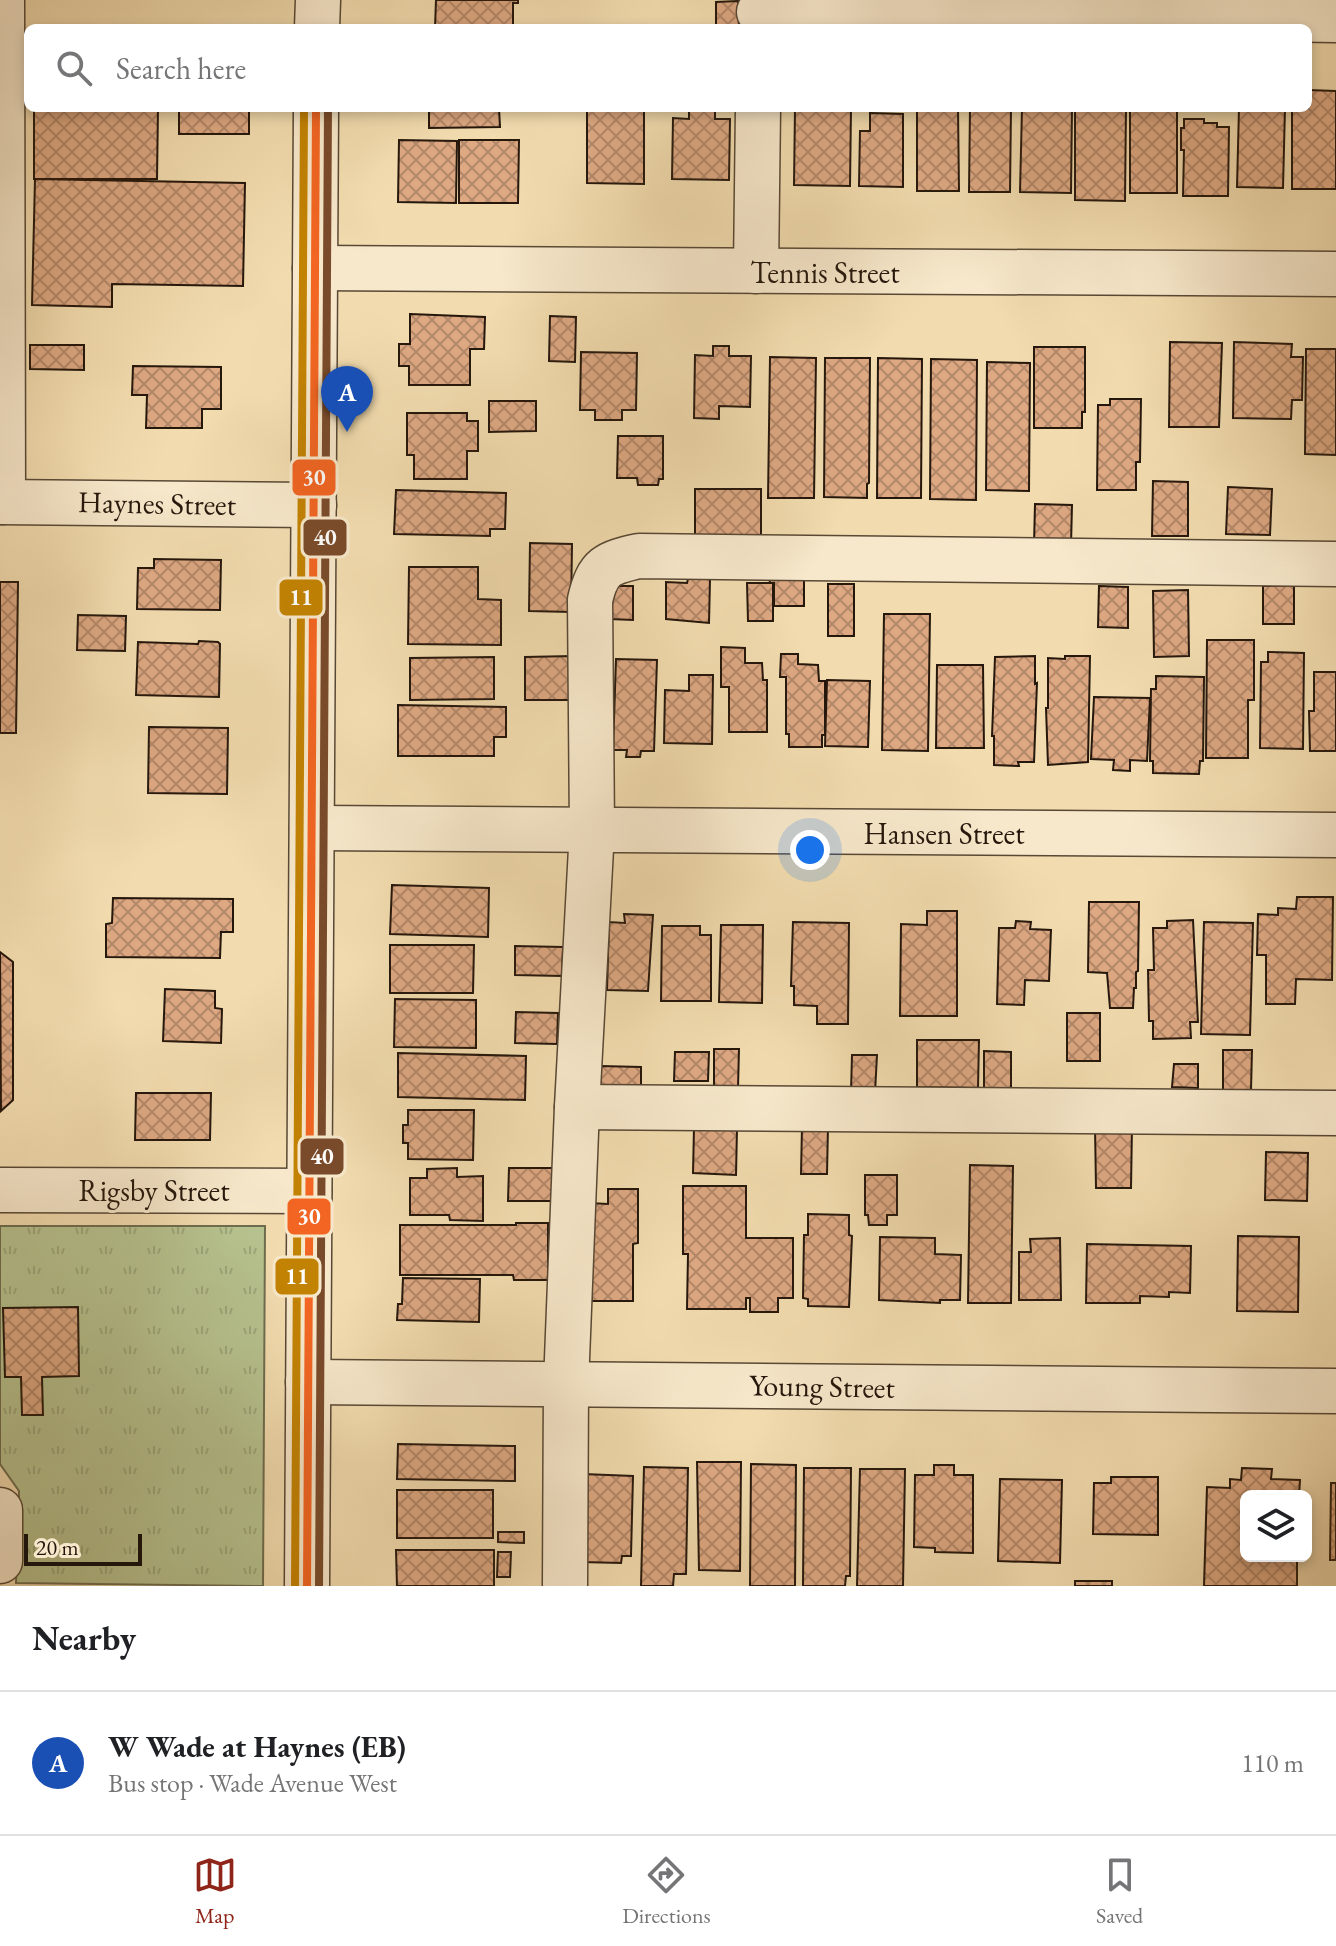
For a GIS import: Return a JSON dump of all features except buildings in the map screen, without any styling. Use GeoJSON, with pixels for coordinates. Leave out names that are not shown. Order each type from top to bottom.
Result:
{"type":"FeatureCollection","features":[{"type":"Feature","properties":{"kind":"street"},"geometry":{"type":"LineString","coordinates":[[1,502],[2,0]]}},
{"type":"Feature","properties":{"kind":"street"},"geometry":{"type":"LineString","coordinates":[[317,24],[318,0]]}},
{"type":"Feature","properties":{"kind":"street"},"geometry":{"type":"LineString","coordinates":[[759,13],[1328,13]]}},
{"type":"Feature","properties":{"kind":"street"},"geometry":{"type":"LineString","coordinates":[[307,1586],[316,112]]}},
{"type":"Feature","properties":{"kind":"street"},"geometry":{"type":"LineString","coordinates":[[756,271],[758,112]]}},
{"type":"Feature","properties":{"kind":"street","name":"Tennis Street"},"geometry":{"type":"LineString","coordinates":[[315,268],[1336,274]]}},
{"type":"Feature","properties":{"kind":"street","name":"Haynes Street"},"geometry":{"type":"LineString","coordinates":[[1,502],[314,505]]}},
{"type":"Feature","properties":{"kind":"street"},"geometry":{"type":"LineString","coordinates":[[565,1586],[566,1384],[592,830],[590,600],[595,579],[610,563],[639,556],[1336,564]]}},
{"type":"Feature","properties":{"kind":"street","name":"Hansen Street"},"geometry":{"type":"LineString","coordinates":[[312,828],[1336,835]]}},
{"type":"Feature","properties":{"kind":"street"},"geometry":{"type":"LineString","coordinates":[[577,1107],[1336,1113]]}},
{"type":"Feature","properties":{"kind":"street","name":"Rigsby Street"},"geometry":{"type":"LineString","coordinates":[[0,1190],[309,1191]]}},
{"type":"Feature","properties":{"kind":"street","name":"Young Street"},"geometry":{"type":"LineString","coordinates":[[308,1382],[1336,1391]]}},
{"type":"Feature","properties":{"kind":"street"},"geometry":{"type":"LineString","coordinates":[[0,1510],[0,1561]]}},
{"type":"Feature","properties":{"kind":"green space"},"geometry":{"type":"Polygon","coordinates":[[[0,1226],[265,1226],[263,1586],[16,1583],[19,1491],[0,1464],[0,1226]]]}},
{"type":"Feature","properties":{"kind":"transit line","name":"11"},"geometry":{"type":"LineString","coordinates":[[295,1586],[304,112]]}},
{"type":"Feature","properties":{"kind":"transit line","name":"30"},"geometry":{"type":"LineString","coordinates":[[307,1586],[316,112]]}},
{"type":"Feature","properties":{"kind":"transit line","name":"40"},"geometry":{"type":"LineString","coordinates":[[319,1586],[328,112]]}},
{"type":"Feature","properties":{"kind":"place","name":"W Wade at Haynes (EB)"},"geometry":{"type":"Point","coordinates":[347,432]}}]}
